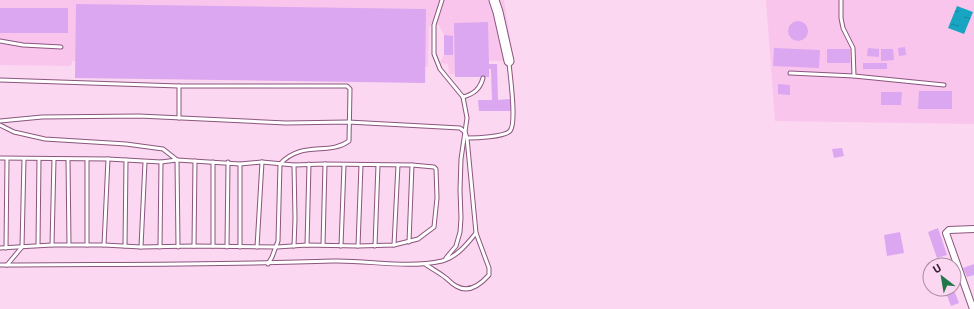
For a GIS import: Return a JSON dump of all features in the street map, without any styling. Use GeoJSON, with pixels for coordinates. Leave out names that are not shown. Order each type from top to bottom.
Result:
{"type":"FeatureCollection","features":[{"type":"Feature","properties":{"kind":"street"},"geometry":{"type":"LineString","coordinates":[[494,0],[509,61]]}},
{"type":"Feature","properties":{"kind":"street"},"geometry":{"type":"LineString","coordinates":[[973,309],[946,233],[949,230],[974,229]]}},
{"type":"Feature","properties":{"kind":"lane"},"geometry":{"type":"LineString","coordinates":[[442,0],[434,25],[434,54],[440,69],[463,97],[467,118],[461,159],[460,232],[456,246],[444,260]]}},
{"type":"Feature","properties":{"kind":"lane"},"geometry":{"type":"LineString","coordinates":[[840,0],[843,28],[852,48],[854,76]]}},
{"type":"Feature","properties":{"kind":"lane"},"geometry":{"type":"LineString","coordinates":[[0,41],[23,45],[61,47]]}},
{"type":"Feature","properties":{"kind":"lane"},"geometry":{"type":"LineString","coordinates":[[467,138],[504,134],[510,131],[513,115],[509,61]]}},
{"type":"Feature","properties":{"kind":"lane"},"geometry":{"type":"LineString","coordinates":[[790,73],[854,76],[944,85]]}},
{"type":"Feature","properties":{"kind":"lane"},"geometry":{"type":"LineString","coordinates":[[463,97],[472,95],[481,86],[483,78]]}},
{"type":"Feature","properties":{"kind":"lane"},"geometry":{"type":"LineString","coordinates":[[0,80],[179,86],[347,86],[350,89],[348,122],[350,134],[349,142],[343,146],[304,150],[285,159],[280,164],[278,241],[272,258],[268,264]]}},
{"type":"Feature","properties":{"kind":"lane"},"geometry":{"type":"LineString","coordinates":[[179,86],[179,118]]}},
{"type":"Feature","properties":{"kind":"lane"},"geometry":{"type":"LineString","coordinates":[[0,121],[42,117],[139,116],[286,123],[348,122],[460,128],[465,132],[467,138],[476,233],[489,268],[489,275],[481,284],[461,289],[425,264]]}},
{"type":"Feature","properties":{"kind":"lane"},"geometry":{"type":"LineString","coordinates":[[0,125],[14,132],[45,139],[126,144],[163,149],[178,160]]}},
{"type":"Feature","properties":{"kind":"lane"},"geometry":{"type":"LineString","coordinates":[[0,158],[108,159],[145,162],[178,160],[228,162],[240,164],[262,162],[294,165],[412,165],[434,167],[436,169],[437,198],[434,226],[418,239],[394,245],[307,245],[276,247],[38,245],[0,248]]}},
{"type":"Feature","properties":{"kind":"lane"},"geometry":{"type":"LineString","coordinates":[[6,248],[7,159]]}},
{"type":"Feature","properties":{"kind":"lane"},"geometry":{"type":"LineString","coordinates":[[7,265],[22,247],[24,159]]}},
{"type":"Feature","properties":{"kind":"lane"},"geometry":{"type":"LineString","coordinates":[[38,245],[39,159]]}},
{"type":"Feature","properties":{"kind":"lane"},"geometry":{"type":"LineString","coordinates":[[52,245],[54,159]]}},
{"type":"Feature","properties":{"kind":"lane"},"geometry":{"type":"LineString","coordinates":[[68,159],[69,245]]}},
{"type":"Feature","properties":{"kind":"lane"},"geometry":{"type":"LineString","coordinates":[[87,159],[87,245]]}},
{"type":"Feature","properties":{"kind":"lane"},"geometry":{"type":"LineString","coordinates":[[104,245],[108,159]]}},
{"type":"Feature","properties":{"kind":"lane"},"geometry":{"type":"LineString","coordinates":[[125,246],[126,160]]}},
{"type":"Feature","properties":{"kind":"lane"},"geometry":{"type":"LineString","coordinates":[[178,160],[178,246]]}},
{"type":"Feature","properties":{"kind":"lane"},"geometry":{"type":"LineString","coordinates":[[194,246],[195,161]]}},
{"type":"Feature","properties":{"kind":"lane"},"geometry":{"type":"LineString","coordinates":[[142,247],[145,162]]}},
{"type":"Feature","properties":{"kind":"lane"},"geometry":{"type":"LineString","coordinates":[[160,247],[161,162]]}},
{"type":"Feature","properties":{"kind":"lane"},"geometry":{"type":"LineString","coordinates":[[213,162],[213,246]]}},
{"type":"Feature","properties":{"kind":"lane"},"geometry":{"type":"LineString","coordinates":[[228,162],[228,247]]}},
{"type":"Feature","properties":{"kind":"lane"},"geometry":{"type":"LineString","coordinates":[[257,247],[262,162]]}},
{"type":"Feature","properties":{"kind":"lane"},"geometry":{"type":"LineString","coordinates":[[240,164],[240,246]]}},
{"type":"Feature","properties":{"kind":"lane"},"geometry":{"type":"LineString","coordinates":[[307,245],[309,164]]}},
{"type":"Feature","properties":{"kind":"lane"},"geometry":{"type":"LineString","coordinates":[[323,245],[325,164]]}},
{"type":"Feature","properties":{"kind":"lane"},"geometry":{"type":"LineString","coordinates":[[294,165],[294,246]]}},
{"type":"Feature","properties":{"kind":"lane"},"geometry":{"type":"LineString","coordinates":[[341,246],[344,165]]}},
{"type":"Feature","properties":{"kind":"lane"},"geometry":{"type":"LineString","coordinates":[[358,246],[361,165]]}},
{"type":"Feature","properties":{"kind":"lane"},"geometry":{"type":"LineString","coordinates":[[376,246],[378,165]]}},
{"type":"Feature","properties":{"kind":"lane"},"geometry":{"type":"LineString","coordinates":[[394,245],[398,165]]}},
{"type":"Feature","properties":{"kind":"lane"},"geometry":{"type":"LineString","coordinates":[[409,242],[412,165]]}},
{"type":"Feature","properties":{"kind":"lane"},"geometry":{"type":"LineString","coordinates":[[0,265],[268,264],[335,261],[425,264],[444,260],[459,252],[476,233]]}},
{"type":"Feature","properties":{"kind":"shaded area"},"geometry":{"type":"Polygon","coordinates":[[[0,0],[504,0],[514,61],[484,61],[483,74],[449,74],[448,64],[440,63],[444,55],[444,35],[439,25],[434,25],[429,26],[428,67],[366,65],[145,64],[72,61],[71,66],[0,65],[0,0]]]}},
{"type":"Feature","properties":{"kind":"shaded area"},"geometry":{"type":"Polygon","coordinates":[[[766,0],[974,0],[974,124],[775,121],[766,0]]]}},
{"type":"Feature","properties":{"kind":"water"},"geometry":{"type":"Polygon","coordinates":[[[957,6],[973,12],[964,34],[948,28],[957,6]]]}},
{"type":"Feature","properties":{"kind":"building"},"geometry":{"type":"Polygon","coordinates":[[[76,4],[426,9],[425,83],[75,78],[76,4]]]}},
{"type":"Feature","properties":{"kind":"building"},"geometry":{"type":"Polygon","coordinates":[[[0,8],[68,8],[68,33],[0,33],[0,8]]]}},
{"type":"Feature","properties":{"kind":"building"},"geometry":{"type":"Polygon","coordinates":[[[794,21],[802,21],[808,27],[808,35],[802,41],[794,41],[788,35],[788,27],[794,21]]]}},
{"type":"Feature","properties":{"kind":"building"},"geometry":{"type":"Polygon","coordinates":[[[488,22],[489,64],[497,64],[498,100],[511,99],[511,111],[479,111],[478,100],[492,100],[491,69],[489,69],[489,77],[455,77],[454,23],[488,22]]]}},
{"type":"Feature","properties":{"kind":"building"},"geometry":{"type":"Polygon","coordinates":[[[444,35],[453,36],[453,55],[444,55],[444,35]]]}},
{"type":"Feature","properties":{"kind":"building"},"geometry":{"type":"Polygon","coordinates":[[[905,47],[906,55],[899,56],[898,48],[905,47]]]}},
{"type":"Feature","properties":{"kind":"building"},"geometry":{"type":"Polygon","coordinates":[[[774,48],[820,50],[819,68],[773,66],[774,48]]]}},
{"type":"Feature","properties":{"kind":"building"},"geometry":{"type":"Polygon","coordinates":[[[868,48],[879,49],[879,57],[867,56],[868,48]]]}},
{"type":"Feature","properties":{"kind":"building"},"geometry":{"type":"Polygon","coordinates":[[[827,49],[850,49],[850,63],[827,63],[827,49]]]}},
{"type":"Feature","properties":{"kind":"building"},"geometry":{"type":"Polygon","coordinates":[[[881,49],[893,49],[894,60],[881,61],[881,49]]]}},
{"type":"Feature","properties":{"kind":"building"},"geometry":{"type":"Polygon","coordinates":[[[863,63],[887,63],[887,69],[863,69],[863,63]]]}},
{"type":"Feature","properties":{"kind":"building"},"geometry":{"type":"Polygon","coordinates":[[[778,84],[790,85],[790,95],[778,94],[778,84]]]}},
{"type":"Feature","properties":{"kind":"building"},"geometry":{"type":"Polygon","coordinates":[[[919,91],[952,91],[952,109],[918,109],[919,91]]]}},
{"type":"Feature","properties":{"kind":"building"},"geometry":{"type":"Polygon","coordinates":[[[881,92],[902,92],[901,105],[881,105],[881,92]]]}},
{"type":"Feature","properties":{"kind":"building"},"geometry":{"type":"Polygon","coordinates":[[[842,148],[844,156],[834,158],[832,149],[842,148]]]}},
{"type":"Feature","properties":{"kind":"building"},"geometry":{"type":"Polygon","coordinates":[[[938,228],[947,255],[937,257],[928,232],[938,228]]]}},
{"type":"Feature","properties":{"kind":"building"},"geometry":{"type":"Polygon","coordinates":[[[900,232],[904,253],[887,256],[884,235],[900,232]]]}},
{"type":"Feature","properties":{"kind":"building"},"geometry":{"type":"Polygon","coordinates":[[[974,264],[974,275],[967,277],[963,268],[974,264]]]}},
{"type":"Feature","properties":{"kind":"building"},"geometry":{"type":"Polygon","coordinates":[[[948,297],[957,297],[959,303],[951,306],[948,297]]]}}]}
